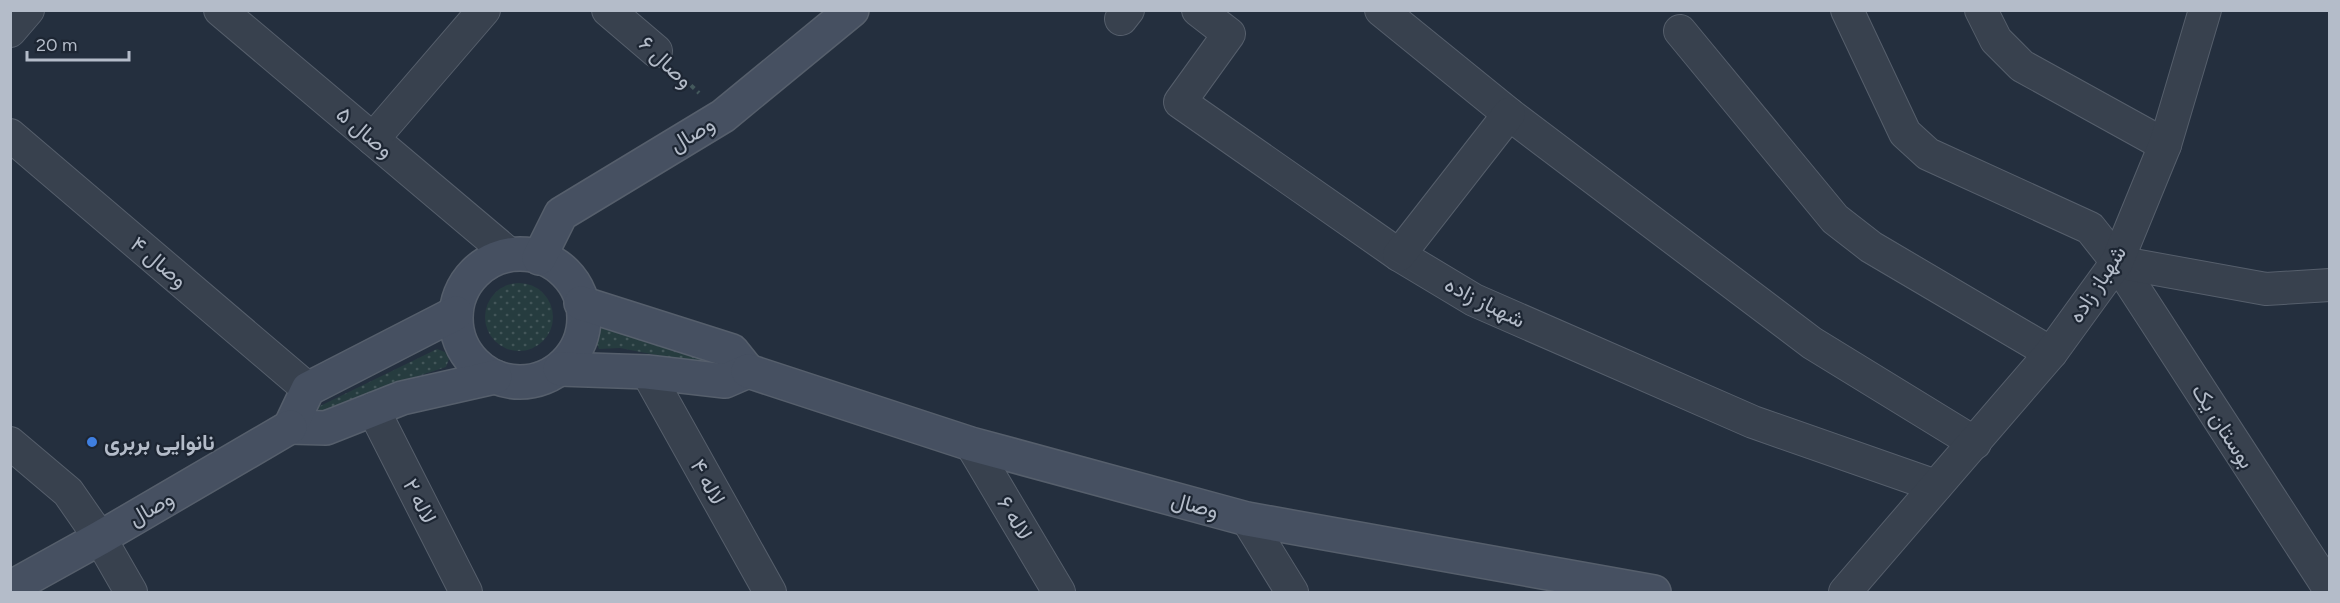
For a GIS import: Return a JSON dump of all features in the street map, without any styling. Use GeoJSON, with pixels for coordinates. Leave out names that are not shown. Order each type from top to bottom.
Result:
{"type":"FeatureCollection","features":[{"type":"Feature","properties":{"kind":"street"},"geometry":{"type":"LineString","coordinates":[[10,31],[28,10]]}},
{"type":"Feature","properties":{"kind":"street","name":"وصال ۵"},"geometry":{"type":"LineString","coordinates":[[220,10],[373,139],[524,256]]}},
{"type":"Feature","properties":{"kind":"street"},"geometry":{"type":"LineString","coordinates":[[373,139],[484,10]]}},
{"type":"Feature","properties":{"kind":"street","name":"وصال ۶"},"geometry":{"type":"LineString","coordinates":[[608,10],[656,51]]}},
{"type":"Feature","properties":{"kind":"street","name":"وصال"},"geometry":{"type":"LineString","coordinates":[[524,256],[561,214],[723,116],[852,10]]}},
{"type":"Feature","properties":{"kind":"street","name":"شهباز زاده"},"geometry":{"type":"LineString","coordinates":[[1198,10],[1229,34],[1180,102],[1399,255],[1474,300],[1753,422],[1936,486]]}},
{"type":"Feature","properties":{"kind":"street"},"geometry":{"type":"LineString","coordinates":[[1381,10],[1509,114],[1812,343],[1976,443]]}},
{"type":"Feature","properties":{"kind":"street","name":"بوستان یک"},"geometry":{"type":"LineString","coordinates":[[1847,10],[1905,133],[1928,154],[2090,228],[2117,262],[2330,590]]}},
{"type":"Feature","properties":{"kind":"street"},"geometry":{"type":"LineString","coordinates":[[1981,10],[1996,40],[2022,66],[2165,145]]}},
{"type":"Feature","properties":{"kind":"street","name":"شهباز زاده"},"geometry":{"type":"LineString","coordinates":[[1845,592],[2051,354],[2117,262],[2165,145],[2205,10]]}},
{"type":"Feature","properties":{"kind":"street"},"geometry":{"type":"LineString","coordinates":[[1680,31],[1836,219],[1870,247],[2051,354]]}},
{"type":"Feature","properties":{"kind":"street"},"geometry":{"type":"LineString","coordinates":[[1399,255],[1509,114]]}},
{"type":"Feature","properties":{"kind":"street","name":"وصال ۴"},"geometry":{"type":"LineString","coordinates":[[10,135],[308,389]]}},
{"type":"Feature","properties":{"kind":"street"},"geometry":{"type":"LineString","coordinates":[[524,256],[551,262],[568,275],[579,292],[581,303],[584,313],[582,334],[574,353],[560,369],[542,379],[521,382],[495,377],[482,370],[467,354],[458,334],[456,314],[461,292],[473,274],[490,261],[524,256]]}},
{"type":"Feature","properties":{"kind":"street"},"geometry":{"type":"LineString","coordinates":[[2117,262],[2266,289],[2330,285]]}},
{"type":"Feature","properties":{"kind":"street"},"geometry":{"type":"LineString","coordinates":[[560,369],[647,372],[725,381],[748,371],[732,351],[581,303]]}},
{"type":"Feature","properties":{"kind":"street"},"geometry":{"type":"LineString","coordinates":[[456,314],[308,389],[290,427],[326,428],[402,398],[495,377]]}},
{"type":"Feature","properties":{"kind":"street","name":"وصال"},"geometry":{"type":"LineString","coordinates":[[748,371],[971,444],[1247,519],[1606,589],[1654,592]]}},
{"type":"Feature","properties":{"kind":"street","name":"لاله ۴"},"geometry":{"type":"LineString","coordinates":[[647,372],[770,592]]}},
{"type":"Feature","properties":{"kind":"street","name":"لاله ۲"},"geometry":{"type":"LineString","coordinates":[[374,409],[466,592]]}},
{"type":"Feature","properties":{"kind":"street","name":"وصال"},"geometry":{"type":"LineString","coordinates":[[10,588],[290,427]]}},
{"type":"Feature","properties":{"kind":"street"},"geometry":{"type":"LineString","coordinates":[[10,443],[68,492],[100,538],[131,592]]}},
{"type":"Feature","properties":{"kind":"street","name":"لاله ۶"},"geometry":{"type":"LineString","coordinates":[[971,444],[1059,592]]}},
{"type":"Feature","properties":{"kind":"street"},"geometry":{"type":"LineString","coordinates":[[1247,519],[1292,592]]}},
{"type":"Feature","properties":{"kind":"path","name":"وصال ۶"},"geometry":{"type":"LineString","coordinates":[[656,51],[723,116]]}},
{"type":"Feature","properties":{"kind":"green space"},"geometry":{"type":"Polygon","coordinates":[[[519,283],[532,286],[543,293],[550,304],[553,317],[550,330],[543,341],[532,348],[519,351],[506,348],[495,341],[488,330],[485,317],[488,304],[495,293],[506,286],[519,283]]]}},
{"type":"Feature","properties":{"kind":"green space"},"geometry":{"type":"Polygon","coordinates":[[[600,323],[648,343],[719,360],[718,367],[620,348],[599,349],[594,337],[600,323]]]}},
{"type":"Feature","properties":{"kind":"green space"},"geometry":{"type":"Polygon","coordinates":[[[437,349],[445,352],[449,359],[446,367],[375,390],[321,413],[318,407],[437,349]]]}},
{"type":"Feature","properties":{"kind":"place","name":"نانوایی بربری"},"geometry":{"type":"Point","coordinates":[92,442]}}]}
